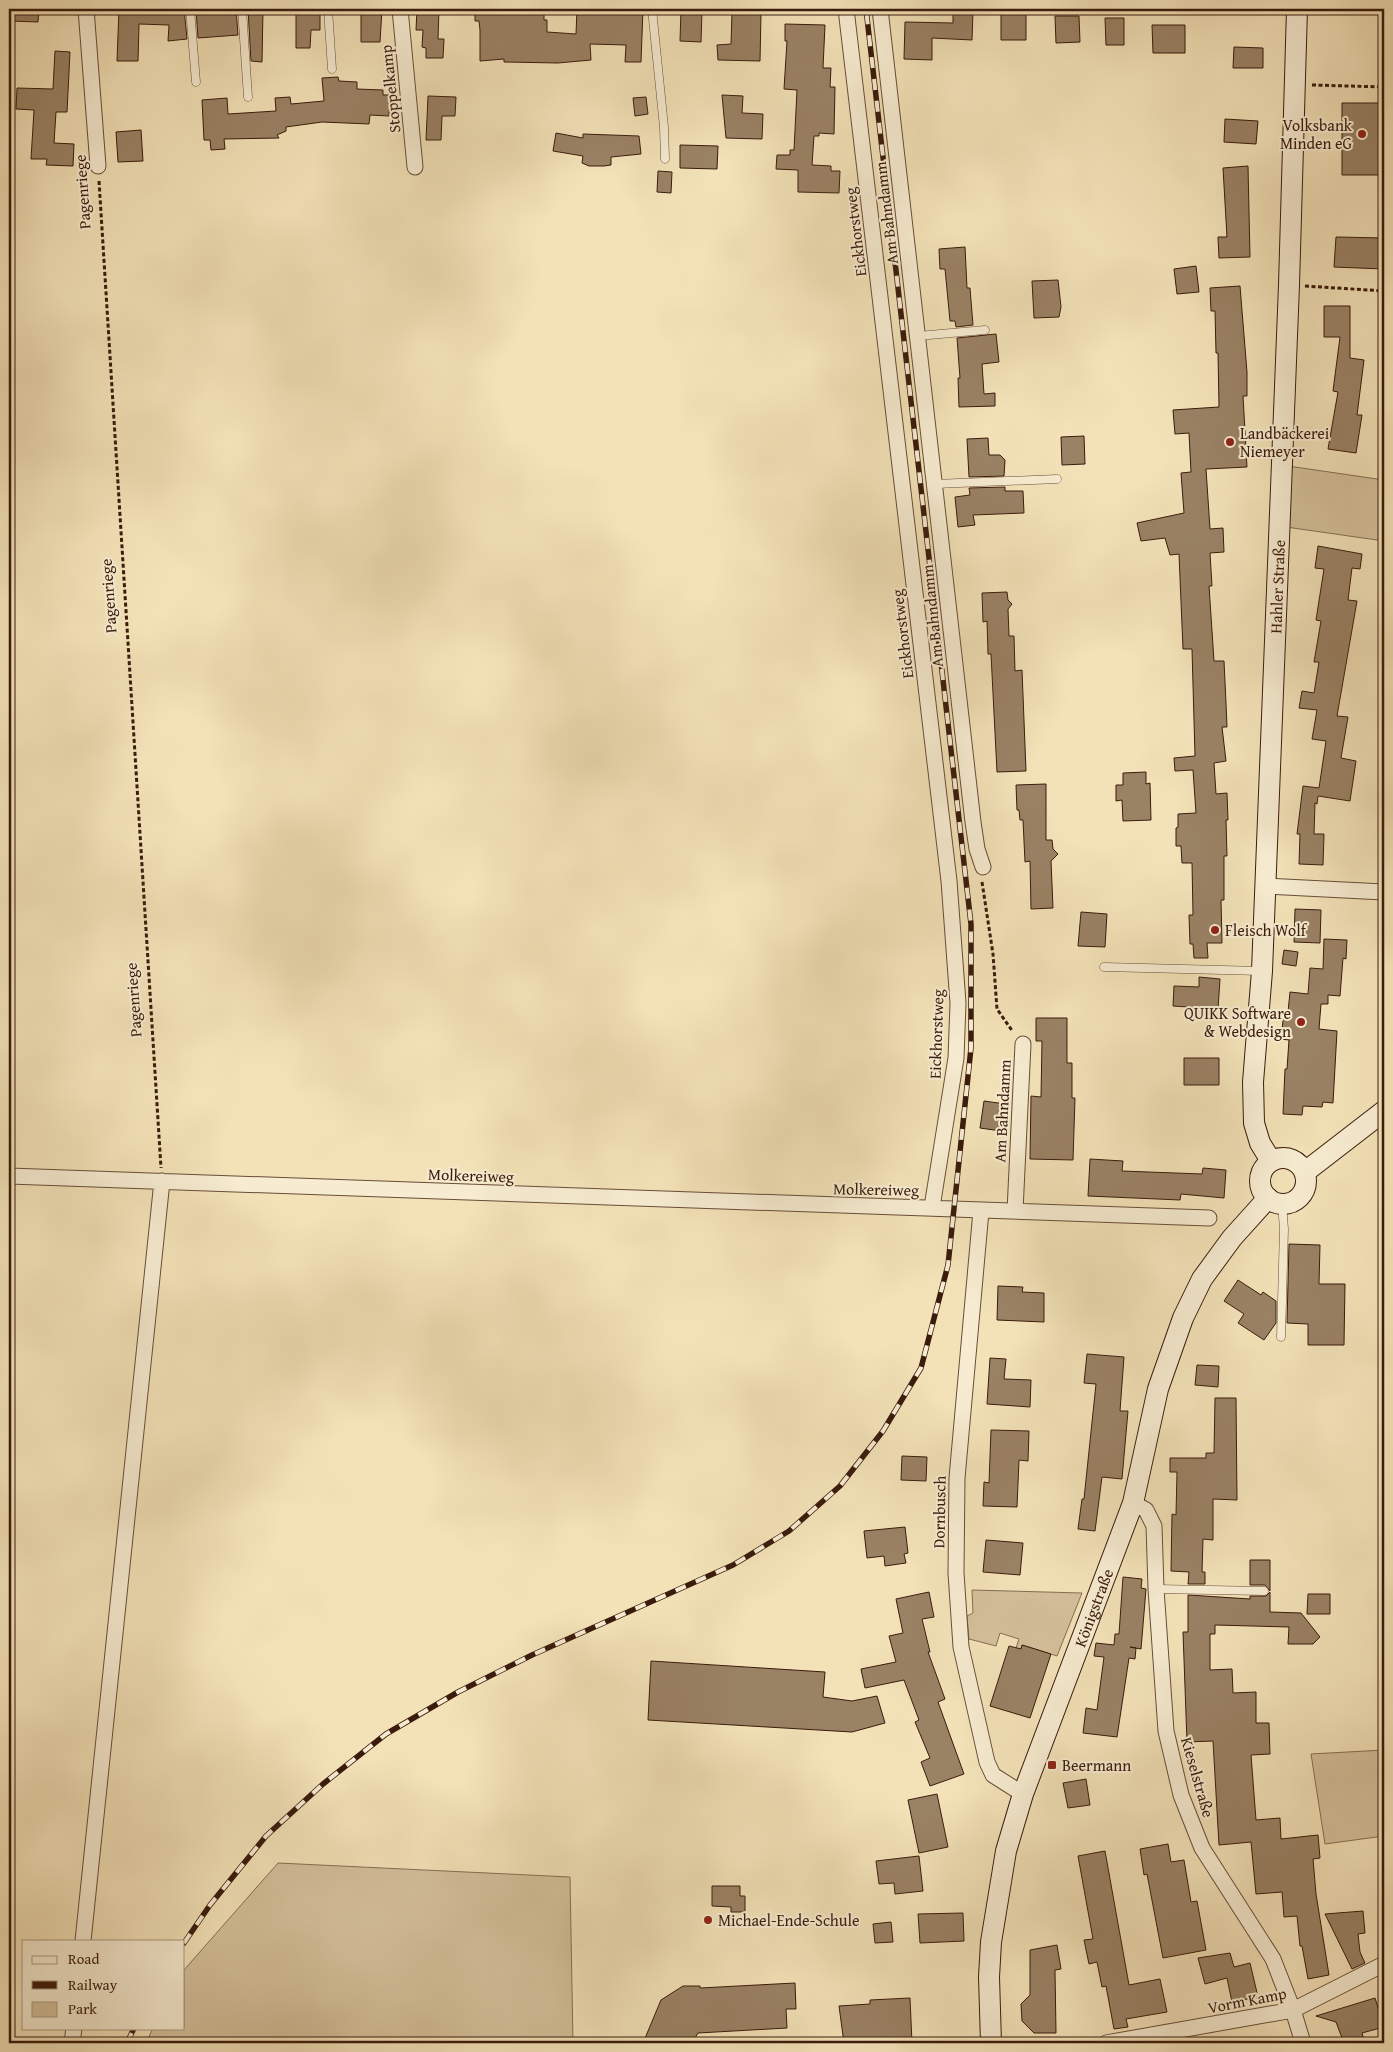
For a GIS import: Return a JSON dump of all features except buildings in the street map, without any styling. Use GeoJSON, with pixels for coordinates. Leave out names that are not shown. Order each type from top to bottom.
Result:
{"type":"FeatureCollection","features":[{"type":"Feature","properties":{"kind":"street","name":"Pagenriege"},"geometry":{"type":"LineString","coordinates":[[86,9],[98,166]]}},
{"type":"Feature","properties":{"kind":"street","name":"Stoppelkamp"},"geometry":{"type":"LineString","coordinates":[[400,9],[415,167]]}},
{"type":"Feature","properties":{"kind":"street","name":"Eickhorstweg"},"geometry":{"type":"LineString","coordinates":[[846,9],[949,882],[958,1003],[956,1058],[932,1207]]}},
{"type":"Feature","properties":{"kind":"street","name":"Am Bahndamm"},"geometry":{"type":"LineString","coordinates":[[880,9],[973,822],[977,849],[983,868]]}},
{"type":"Feature","properties":{"kind":"street","name":"Hahler Straße"},"geometry":{"type":"LineString","coordinates":[[1271,1162],[1260,1143],[1254,1123],[1253,1082],[1262,971],[1290,285],[1297,9]]}},
{"type":"Feature","properties":{"kind":"street"},"geometry":{"type":"LineString","coordinates":[[1265,886],[1384,892]]}},
{"type":"Feature","properties":{"kind":"street","name":"Am Bahndamm"},"geometry":{"type":"LineString","coordinates":[[1015,1211],[1023,1044]]}},
{"type":"Feature","properties":{"kind":"street"},"geometry":{"type":"LineString","coordinates":[[1305,1172],[1384,1112]]}},
{"type":"Feature","properties":{"kind":"street"},"geometry":{"type":"LineString","coordinates":[[1286,1158],[1294,1160],[1305,1172],[1306,1187],[1302,1194],[1290,1203],[1275,1201],[1263,1191],[1261,1175],[1271,1162],[1286,1158]]}},
{"type":"Feature","properties":{"kind":"street","name":"Molkereiweg"},"geometry":{"type":"LineString","coordinates":[[9,1176],[909,1209],[932,1207]]}},
{"type":"Feature","properties":{"kind":"street"},"geometry":{"type":"LineString","coordinates":[[83,1940],[162,1181]]}},
{"type":"Feature","properties":{"kind":"street","name":"Königstraße"},"geometry":{"type":"LineString","coordinates":[[991,2043],[989,1977],[991,1942],[1006,1851],[1023,1794],[1133,1503],[1158,1390],[1183,1318],[1202,1279],[1232,1238],[1275,1201]]}},
{"type":"Feature","properties":{"kind":"street"},"geometry":{"type":"LineString","coordinates":[[932,1207],[981,1211],[1209,1218]]}},
{"type":"Feature","properties":{"kind":"street","name":"Dornbusch"},"geometry":{"type":"LineString","coordinates":[[981,1211],[957,1478],[956,1573],[959,1632],[987,1762],[993,1775],[1023,1794]]}},
{"type":"Feature","properties":{"kind":"street","name":"Kieselstraße"},"geometry":{"type":"LineString","coordinates":[[1133,1503],[1146,1510],[1154,1526],[1156,1589],[1166,1731],[1181,1795],[1202,1848],[1273,1959],[1293,2010],[1303,2043]]}},
{"type":"Feature","properties":{"kind":"street","name":"Vorm Kamp"},"geometry":{"type":"LineString","coordinates":[[1106,2043],[1293,2010],[1384,1964]]}},
{"type":"Feature","properties":{"kind":"street"},"geometry":{"type":"LineString","coordinates":[[72,2043],[74,2030]]}},
{"type":"Feature","properties":{"kind":"lane"},"geometry":{"type":"LineString","coordinates":[[190,9],[196,82]]}},
{"type":"Feature","properties":{"kind":"lane"},"geometry":{"type":"LineString","coordinates":[[242,9],[248,97]]}},
{"type":"Feature","properties":{"kind":"lane"},"geometry":{"type":"LineString","coordinates":[[328,9],[332,69]]}},
{"type":"Feature","properties":{"kind":"lane"},"geometry":{"type":"LineString","coordinates":[[652,9],[664,127],[665,159]]}},
{"type":"Feature","properties":{"kind":"lane"},"geometry":{"type":"LineString","coordinates":[[918,336],[985,330]]}},
{"type":"Feature","properties":{"kind":"lane"},"geometry":{"type":"LineString","coordinates":[[934,484],[1056,479]]}},
{"type":"Feature","properties":{"kind":"lane"},"geometry":{"type":"LineString","coordinates":[[1104,967],[1262,971]]}},
{"type":"Feature","properties":{"kind":"lane"},"geometry":{"type":"LineString","coordinates":[[1275,1201],[1284,1229],[1281,1337]]}},
{"type":"Feature","properties":{"kind":"lane"},"geometry":{"type":"LineString","coordinates":[[1156,1589],[1264,1591]]}},
{"type":"Feature","properties":{"kind":"path"},"geometry":{"type":"LineString","coordinates":[[1296,84],[1384,87]]}},
{"type":"Feature","properties":{"kind":"path","name":"Pagenriege"},"geometry":{"type":"LineString","coordinates":[[98,166],[162,1181]]}},
{"type":"Feature","properties":{"kind":"path"},"geometry":{"type":"LineString","coordinates":[[1290,285],[1384,291]]}},
{"type":"Feature","properties":{"kind":"path","name":"Am Bahndamm"},"geometry":{"type":"LineString","coordinates":[[983,868],[982,878],[993,954],[997,1009],[1023,1044]]}},
{"type":"Feature","properties":{"kind":"green space"},"geometry":{"type":"Polygon","coordinates":[[[1288,466],[1384,480],[1384,541],[1286,527],[1288,466]]]}},
{"type":"Feature","properties":{"kind":"green space"},"geometry":{"type":"Polygon","coordinates":[[[972,1590],[1082,1593],[1057,1656],[1023,1645],[1021,1650],[1016,1648],[1019,1639],[1000,1633],[996,1646],[969,1639],[967,1616],[973,1613],[972,1590]]]}},
{"type":"Feature","properties":{"kind":"green space"},"geometry":{"type":"Polygon","coordinates":[[[1384,1750],[1384,1836],[1325,1844],[1311,1754],[1384,1750]]]}},
{"type":"Feature","properties":{"kind":"green space"},"geometry":{"type":"Polygon","coordinates":[[[278,1863],[570,1877],[573,2043],[146,2043],[152,2030],[185,2030],[185,1969],[278,1863]]]}},
{"type":"Feature","properties":{"kind":"railway"},"geometry":{"type":"LineString","coordinates":[[185,1942],[210,1905],[266,1836],[323,1784],[386,1734],[458,1692],[532,1655],[733,1565],[789,1531],[840,1486],[883,1431],[921,1368],[948,1265],[971,1048],[971,924],[866,9]]}},
{"type":"Feature","properties":{"kind":"railway"},"geometry":{"type":"LineString","coordinates":[[127,2043],[133,2030]]}},
{"type":"Feature","properties":{"kind":"place","name":"Volksbank Minden eG"},"geometry":{"type":"Point","coordinates":[1362,134]}},
{"type":"Feature","properties":{"kind":"place","name":"Landbäckerei Niemeyer"},"geometry":{"type":"Point","coordinates":[1230,442]}},
{"type":"Feature","properties":{"kind":"place","name":"Fleisch Wolf"},"geometry":{"type":"Point","coordinates":[1215,930]}},
{"type":"Feature","properties":{"kind":"place","name":"QUIKK Software & Webdesign"},"geometry":{"type":"Point","coordinates":[1301,1022]}},
{"type":"Feature","properties":{"kind":"place","name":"Beermann"},"geometry":{"type":"Point","coordinates":[1052,1765]}},
{"type":"Feature","properties":{"kind":"place","name":"Michael-Ende-Schule"},"geometry":{"type":"Point","coordinates":[708,1920]}}]}
